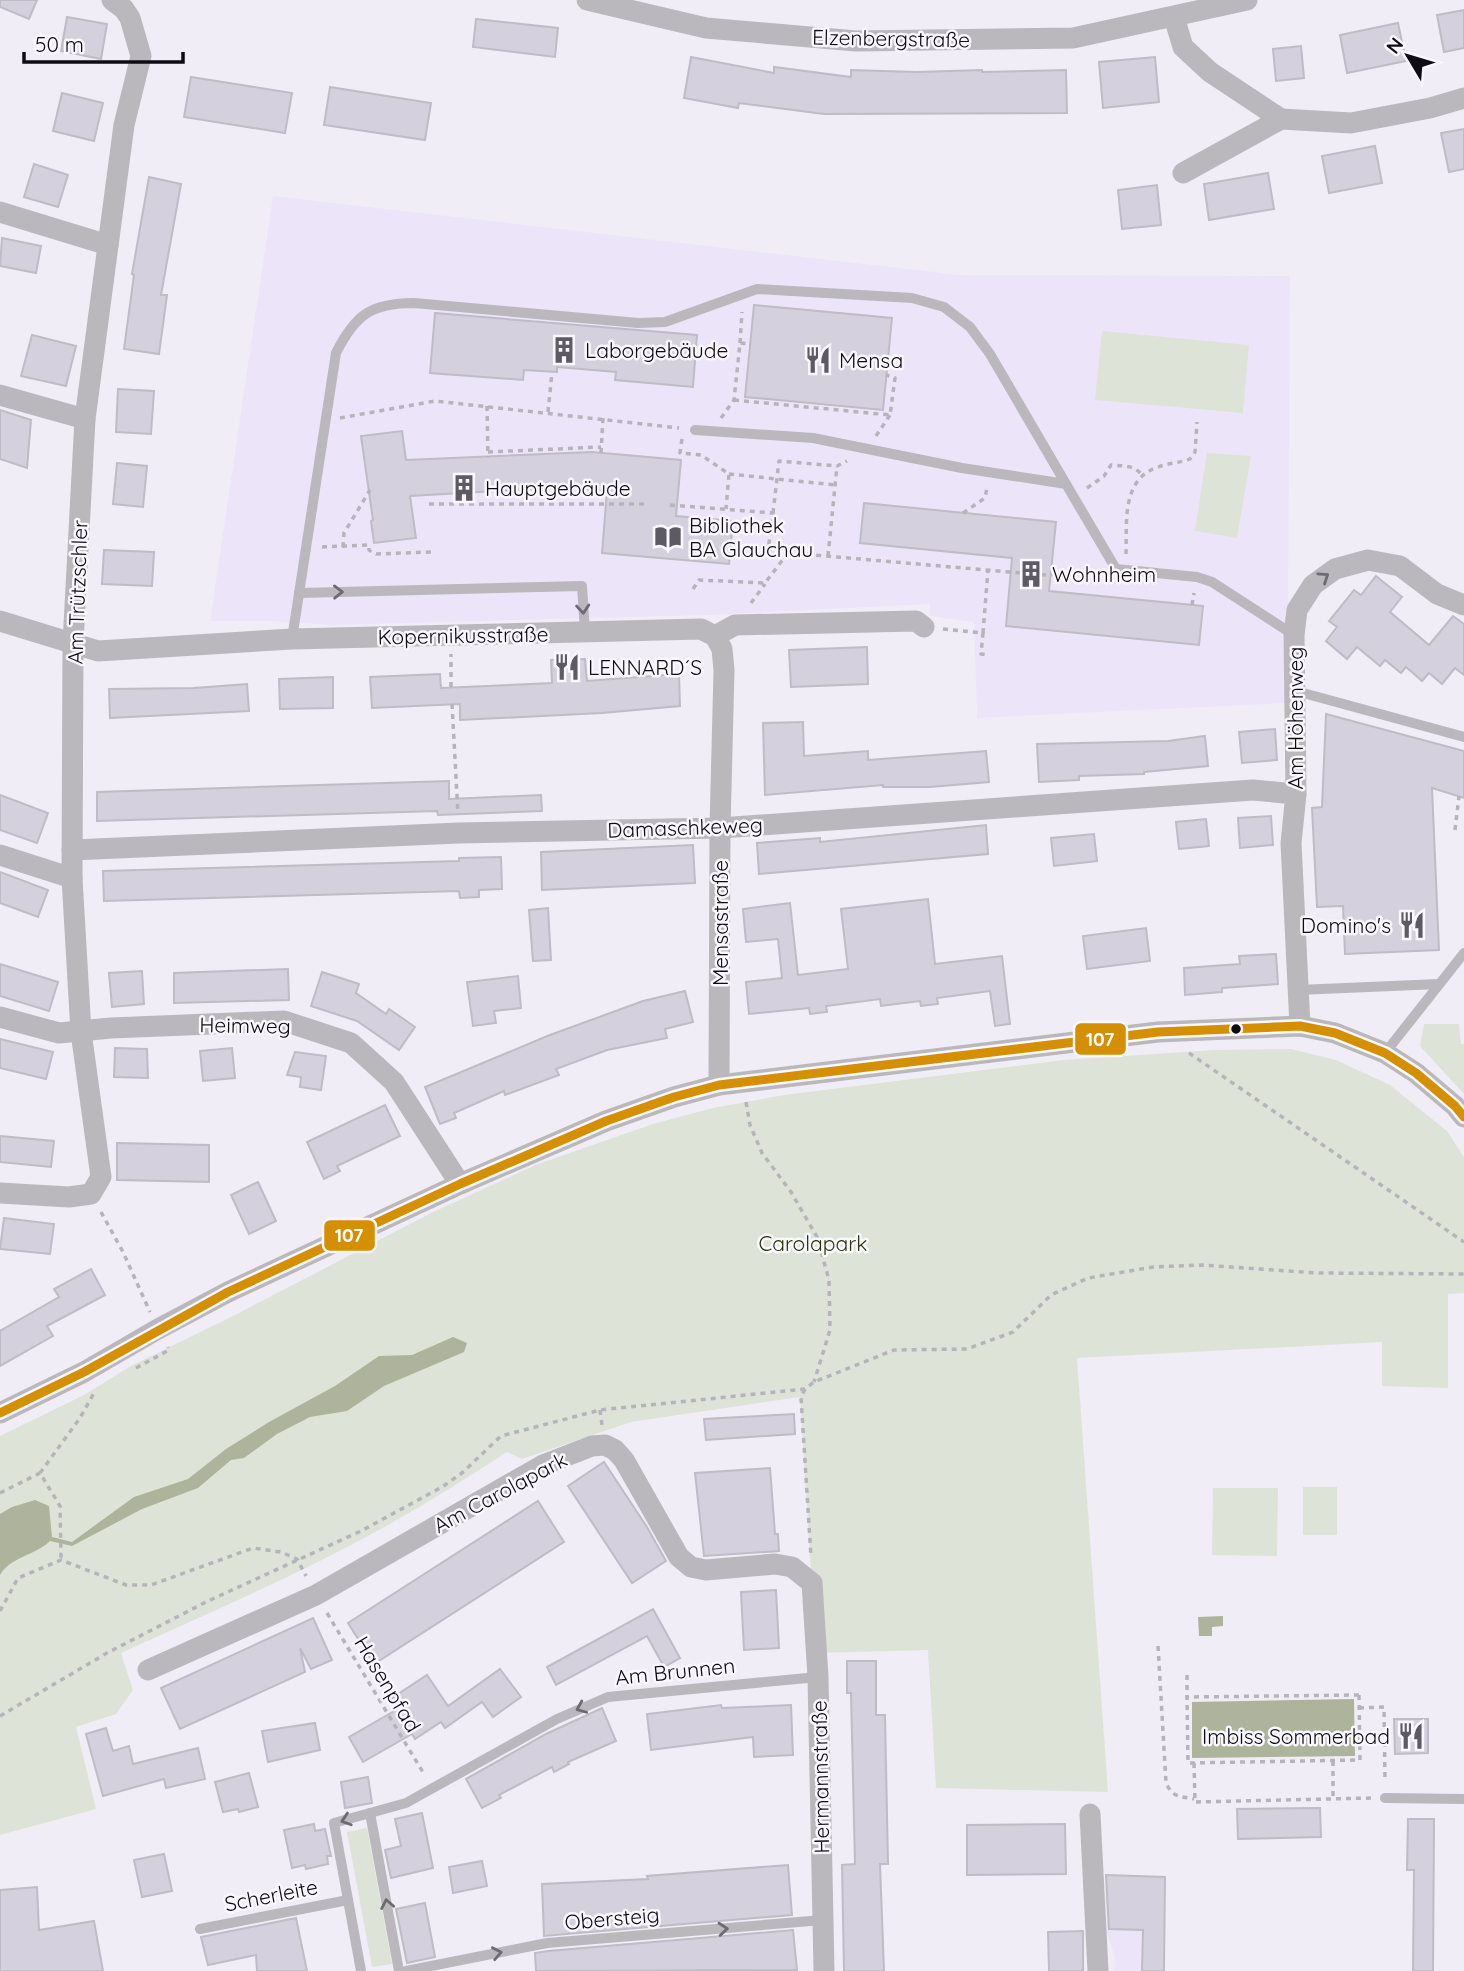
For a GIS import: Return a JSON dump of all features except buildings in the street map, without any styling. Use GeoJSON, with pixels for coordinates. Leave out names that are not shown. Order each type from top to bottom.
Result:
{"type":"FeatureCollection","features":[{"type":"Feature","properties":{"kind":"street","name":"Am Trützschler"},"geometry":{"type":"LineString","coordinates":[[91,1194],[101,1177],[81,1032],[72,877],[73,643],[85,419],[124,125],[141,56],[130,18],[124,9],[112,0]]}},
{"type":"Feature","properties":{"kind":"street","name":"Elzenbergstraße"},"geometry":{"type":"LineString","coordinates":[[587,0],[706,28],[856,41],[1073,38],[1174,17],[1196,6],[1247,0]]}},
{"type":"Feature","properties":{"kind":"street"},"geometry":{"type":"LineString","coordinates":[[1174,17],[1183,47],[1210,72],[1281,119],[1351,123],[1464,99]]}},
{"type":"Feature","properties":{"kind":"street"},"geometry":{"type":"LineString","coordinates":[[1183,173],[1281,119]]}},
{"type":"Feature","properties":{"kind":"street"},"geometry":{"type":"LineString","coordinates":[[0,212],[108,245]]}},
{"type":"Feature","properties":{"kind":"street"},"geometry":{"type":"LineString","coordinates":[[0,395],[85,419]]}},
{"type":"Feature","properties":{"kind":"street","name":"Am Höhenweg"},"geometry":{"type":"LineString","coordinates":[[1300,1026],[1291,843],[1297,794],[1294,635],[1297,610],[1313,585],[1335,569],[1368,560],[1400,566],[1437,594],[1464,606]]}},
{"type":"Feature","properties":{"kind":"street","name":"Kopernikusstraße"},"geometry":{"type":"LineString","coordinates":[[0,621],[97,651],[292,639],[701,629],[715,636]]}},
{"type":"Feature","properties":{"kind":"street"},"geometry":{"type":"LineString","coordinates":[[715,636],[735,625],[916,621],[924,626]]}},
{"type":"Feature","properties":{"kind":"street","name":"Mensastraße"},"geometry":{"type":"LineString","coordinates":[[715,636],[722,649],[724,670],[719,1085]]}},
{"type":"Feature","properties":{"kind":"street","name":"Damaschkeweg"},"geometry":{"type":"LineString","coordinates":[[72,850],[459,833],[720,828],[1254,790],[1297,794]]}},
{"type":"Feature","properties":{"kind":"street"},"geometry":{"type":"LineString","coordinates":[[0,855],[72,877]]}},
{"type":"Feature","properties":{"kind":"street","name":"Heimweg"},"geometry":{"type":"LineString","coordinates":[[0,1017],[59,1033],[111,1028],[285,1021],[351,1043],[394,1082],[460,1184]]}},
{"type":"Feature","properties":{"kind":"street"},"geometry":{"type":"LineString","coordinates":[[0,1413],[84,1372],[228,1292],[460,1184],[606,1121],[674,1097],[719,1085],[1158,1032],[1300,1026],[1335,1034],[1385,1053],[1416,1073],[1464,1116]]}},
{"type":"Feature","properties":{"kind":"street"},"geometry":{"type":"LineString","coordinates":[[0,1193],[69,1198],[91,1194]]}},
{"type":"Feature","properties":{"kind":"street","name":"Am Carolapark"},"geometry":{"type":"LineString","coordinates":[[148,1671],[316,1595],[543,1465],[592,1446],[605,1445],[615,1450],[624,1460],[679,1557],[691,1567],[706,1570],[775,1564],[792,1567],[813,1583]]}},
{"type":"Feature","properties":{"kind":"street","name":"Hermannstraße"},"geometry":{"type":"LineString","coordinates":[[813,1583],[818,1677],[824,1971]]}},
{"type":"Feature","properties":{"kind":"street"},"geometry":{"type":"LineString","coordinates":[[1090,1814],[1098,1971]]}},
{"type":"Feature","properties":{"kind":"lane"},"geometry":{"type":"LineString","coordinates":[[292,639],[336,353],[348,328],[372,310],[391,303],[638,323],[665,322],[757,289],[912,298],[944,307],[970,327],[990,354],[1116,569],[1212,582],[1294,635]]}},
{"type":"Feature","properties":{"kind":"lane"},"geometry":{"type":"LineString","coordinates":[[695,430],[813,439],[1066,484]]}},
{"type":"Feature","properties":{"kind":"lane"},"geometry":{"type":"LineString","coordinates":[[299,593],[582,586],[585,632]]}},
{"type":"Feature","properties":{"kind":"lane"},"geometry":{"type":"LineString","coordinates":[[1296,691],[1464,737]]}},
{"type":"Feature","properties":{"kind":"lane"},"geometry":{"type":"LineString","coordinates":[[1385,1053],[1464,953]]}},
{"type":"Feature","properties":{"kind":"lane"},"geometry":{"type":"LineString","coordinates":[[1298,990],[1438,984]]}},
{"type":"Feature","properties":{"kind":"lane","name":"Am Brunnen"},"geometry":{"type":"LineString","coordinates":[[348,1900],[334,1824],[405,1803],[557,1719],[608,1697],[818,1677]]}},
{"type":"Feature","properties":{"kind":"lane"},"geometry":{"type":"LineString","coordinates":[[1385,1798],[1464,1799]]}},
{"type":"Feature","properties":{"kind":"lane"},"geometry":{"type":"LineString","coordinates":[[370,1813],[400,1971]]}},
{"type":"Feature","properties":{"kind":"lane"},"geometry":{"type":"LineString","coordinates":[[348,1900],[361,1971]]}},
{"type":"Feature","properties":{"kind":"lane","name":"Scherleite"},"geometry":{"type":"LineString","coordinates":[[200,1928],[348,1900]]}},
{"type":"Feature","properties":{"kind":"lane","name":"Obersteig"},"geometry":{"type":"LineString","coordinates":[[406,1971],[547,1943],[823,1920]]}},
{"type":"Feature","properties":{"kind":"path"},"geometry":{"type":"LineString","coordinates":[[743,293],[734,400],[890,415]]}},
{"type":"Feature","properties":{"kind":"path"},"geometry":{"type":"LineString","coordinates":[[740,343],[751,344]]}},
{"type":"Feature","properties":{"kind":"path"},"geometry":{"type":"LineString","coordinates":[[548,412],[552,372]]}},
{"type":"Feature","properties":{"kind":"path"},"geometry":{"type":"LineString","coordinates":[[868,449],[890,415],[895,377],[886,376]]}},
{"type":"Feature","properties":{"kind":"path"},"geometry":{"type":"LineString","coordinates":[[324,421],[435,401],[683,428],[680,453],[701,455],[729,474],[835,485]]}},
{"type":"Feature","properties":{"kind":"path"},"geometry":{"type":"LineString","coordinates":[[487,407],[488,454],[601,450],[603,418]]}},
{"type":"Feature","properties":{"kind":"path"},"geometry":{"type":"LineString","coordinates":[[1125,570],[1128,500],[1142,475],[1159,466],[1190,459],[1195,452],[1197,422]]}},
{"type":"Feature","properties":{"kind":"path"},"geometry":{"type":"LineString","coordinates":[[828,556],[837,466],[779,461],[768,551],[1021,573]]}},
{"type":"Feature","properties":{"kind":"path"},"geometry":{"type":"LineString","coordinates":[[1073,496],[1098,481],[1111,465],[1131,467],[1142,475]]}},
{"type":"Feature","properties":{"kind":"path"},"geometry":{"type":"LineString","coordinates":[[963,513],[985,498],[989,472]]}},
{"type":"Feature","properties":{"kind":"path"},"geometry":{"type":"LineString","coordinates":[[726,509],[729,474]]}},
{"type":"Feature","properties":{"kind":"path"},"geometry":{"type":"LineString","coordinates":[[343,547],[344,533],[370,490]]}},
{"type":"Feature","properties":{"kind":"path"},"geometry":{"type":"LineString","coordinates":[[429,504],[645,504]]}},
{"type":"Feature","properties":{"kind":"path"},"geometry":{"type":"LineString","coordinates":[[670,505],[773,513]]}},
{"type":"Feature","properties":{"kind":"path"},"geometry":{"type":"LineString","coordinates":[[306,547],[369,545],[369,550],[376,554],[431,552]]}},
{"type":"Feature","properties":{"kind":"path"},"geometry":{"type":"LineString","coordinates":[[754,598],[788,553]]}},
{"type":"Feature","properties":{"kind":"path"},"geometry":{"type":"LineString","coordinates":[[1041,575],[1100,573],[1112,562]]}},
{"type":"Feature","properties":{"kind":"path"},"geometry":{"type":"LineString","coordinates":[[988,570],[981,654],[988,655]]}},
{"type":"Feature","properties":{"kind":"path"},"geometry":{"type":"LineString","coordinates":[[693,589],[699,580],[765,583]]}},
{"type":"Feature","properties":{"kind":"path"},"geometry":{"type":"LineString","coordinates":[[1192,605],[1194,592]]}},
{"type":"Feature","properties":{"kind":"path"},"geometry":{"type":"LineString","coordinates":[[965,631],[983,633]]}},
{"type":"Feature","properties":{"kind":"path"},"geometry":{"type":"LineString","coordinates":[[451,687],[452,636]]}},
{"type":"Feature","properties":{"kind":"path"},"geometry":{"type":"LineString","coordinates":[[452,704],[459,833]]}},
{"type":"Feature","properties":{"kind":"path"},"geometry":{"type":"LineString","coordinates":[[1455,830],[1459,796]]}},
{"type":"Feature","properties":{"kind":"path"},"geometry":{"type":"LineString","coordinates":[[1186,1051],[1464,1242]]}},
{"type":"Feature","properties":{"kind":"path"},"geometry":{"type":"LineString","coordinates":[[742,1082],[750,1125],[762,1153],[791,1192],[817,1237],[829,1280],[830,1329],[814,1382]]}},
{"type":"Feature","properties":{"kind":"path"},"geometry":{"type":"LineString","coordinates":[[91,1194],[123,1252],[158,1329]]}},
{"type":"Feature","properties":{"kind":"path"},"geometry":{"type":"LineString","coordinates":[[813,1583],[801,1397],[805,1389],[814,1382],[894,1350],[968,1349],[1013,1332],[1051,1295],[1088,1278],[1153,1267],[1202,1265],[1317,1273],[1464,1274]]}},
{"type":"Feature","properties":{"kind":"path"},"geometry":{"type":"LineString","coordinates":[[0,1716],[107,1653],[208,1601],[361,1531],[442,1487],[463,1473],[500,1436],[600,1410],[805,1389]]}},
{"type":"Feature","properties":{"kind":"path"},"geometry":{"type":"LineString","coordinates":[[0,1493],[40,1473],[80,1418],[94,1393]]}},
{"type":"Feature","properties":{"kind":"path"},"geometry":{"type":"LineString","coordinates":[[40,1473],[60,1506],[61,1560]]}},
{"type":"Feature","properties":{"kind":"path"},"geometry":{"type":"LineString","coordinates":[[0,1611],[18,1578],[61,1560],[126,1585],[150,1585],[253,1548],[281,1552],[297,1559]]}},
{"type":"Feature","properties":{"kind":"path","name":"Hasenpfad"},"geometry":{"type":"LineString","coordinates":[[316,1595],[432,1788]]}},
{"type":"Feature","properties":{"kind":"path"},"geometry":{"type":"LineString","coordinates":[[1158,1646],[1166,1783],[1170,1792],[1177,1796],[1195,1798]]}},
{"type":"Feature","properties":{"kind":"path"},"geometry":{"type":"LineString","coordinates":[[1187,1675],[1187,1697],[1188,1763],[1360,1760],[1359,1695],[1187,1697]]}},
{"type":"Feature","properties":{"kind":"path"},"geometry":{"type":"LineString","coordinates":[[1194,1763],[1195,1802],[1385,1798],[1384,1707],[1359,1708]]}},
{"type":"Feature","properties":{"kind":"path"},"geometry":{"type":"LineString","coordinates":[[1333,1761],[1334,1800]]}},
{"type":"Feature","properties":{"kind":"shaded area"},"geometry":{"type":"Polygon","coordinates":[[[273,196],[960,275],[1290,276],[1288,618],[1283,638],[1285,703],[977,718],[974,622],[929,616],[930,604],[709,615],[332,625],[210,621],[273,196]]]}},
{"type":"Feature","properties":{"kind":"shaded area"},"geometry":{"type":"Polygon","coordinates":[[[453,1337],[467,1343],[464,1352],[384,1386],[347,1411],[310,1417],[277,1434],[244,1458],[231,1460],[198,1488],[142,1509],[72,1546],[50,1541],[10,1564],[0,1575],[0,1514],[12,1507],[35,1500],[49,1506],[52,1537],[72,1542],[134,1497],[188,1479],[226,1449],[335,1386],[379,1356],[412,1355],[453,1337]]]}},
{"type":"Feature","properties":{"kind":"shaded area"},"geometry":{"type":"Polygon","coordinates":[[[1223,1616],[1223,1626],[1212,1627],[1212,1636],[1199,1636],[1198,1617],[1223,1616]]]}},
{"type":"Feature","properties":{"kind":"shaded area"},"geometry":{"type":"Polygon","coordinates":[[[1354,1699],[1355,1756],[1192,1758],[1192,1702],[1354,1699]]]}},
{"type":"Feature","properties":{"kind":"shaded area"},"geometry":{"type":"Polygon","coordinates":[[[1105,1875],[1165,1877],[1164,1971],[1114,1971],[1115,1956],[1105,1929],[1105,1875]]]}},
{"type":"Feature","properties":{"kind":"green space"},"geometry":{"type":"Polygon","coordinates":[[[1102,331],[1249,345],[1243,413],[1095,400],[1102,331]]]}},
{"type":"Feature","properties":{"kind":"green space"},"geometry":{"type":"Polygon","coordinates":[[[1207,453],[1251,456],[1237,538],[1195,531],[1207,453]]]}},
{"type":"Feature","properties":{"kind":"green space"},"geometry":{"type":"Polygon","coordinates":[[[1424,1024],[1459,1024],[1461,1044],[1464,1044],[1464,1094],[1420,1046],[1424,1024]]]}},
{"type":"Feature","properties":{"kind":"green space","name":"Carolapark"},"geometry":{"type":"Polygon","coordinates":[[[1291,1049],[1336,1060],[1390,1085],[1447,1131],[1464,1157],[1464,1293],[1448,1294],[1448,1388],[1382,1386],[1382,1342],[1077,1358],[1108,1792],[936,1788],[928,1650],[816,1653],[800,1397],[631,1422],[522,1459],[507,1452],[420,1507],[336,1553],[121,1653],[133,1690],[116,1714],[76,1727],[96,1809],[0,1835],[0,1436],[84,1395],[131,1366],[431,1213],[538,1164],[653,1124],[713,1108],[784,1095],[1064,1060],[1214,1050],[1291,1049]]]}},
{"type":"Feature","properties":{"kind":"green space"},"geometry":{"type":"Polygon","coordinates":[[[1303,1487],[1337,1487],[1337,1535],[1303,1535],[1303,1487]]]}},
{"type":"Feature","properties":{"kind":"green space"},"geometry":{"type":"Polygon","coordinates":[[[1213,1488],[1278,1488],[1277,1556],[1212,1555],[1213,1488]]]}},
{"type":"Feature","properties":{"kind":"green space"},"geometry":{"type":"Polygon","coordinates":[[[367,1828],[392,1964],[372,1967],[347,1832],[367,1828]]]}},
{"type":"Feature","properties":{"kind":"transit line","name":"107"},"geometry":{"type":"LineString","coordinates":[[0,1413],[84,1372],[228,1292],[460,1184],[606,1121],[674,1097],[719,1085],[1158,1032],[1300,1026],[1335,1033],[1385,1053],[1416,1073],[1464,1117]]}},
{"type":"Feature","properties":{"kind":"place","name":"Laborgebäude"},"geometry":{"type":"Point","coordinates":[564,350]}},
{"type":"Feature","properties":{"kind":"place","name":"Mensa"},"geometry":{"type":"Point","coordinates":[818,360]}},
{"type":"Feature","properties":{"kind":"place","name":"Hauptgebäude"},"geometry":{"type":"Point","coordinates":[464,488]}},
{"type":"Feature","properties":{"kind":"place","name":"Bibliothek BA Glauchau"},"geometry":{"type":"Point","coordinates":[668,537]}},
{"type":"Feature","properties":{"kind":"place","name":"Wohnheim"},"geometry":{"type":"Point","coordinates":[1031,574]}},
{"type":"Feature","properties":{"kind":"place","name":"LENNARD´S"},"geometry":{"type":"Point","coordinates":[567,667]}},
{"type":"Feature","properties":{"kind":"place","name":"Domino's"},"geometry":{"type":"Point","coordinates":[1412,925]}},
{"type":"Feature","properties":{"kind":"place","name":"Imbiss Sommerbad"},"geometry":{"type":"Point","coordinates":[1411,1736]}}]}
